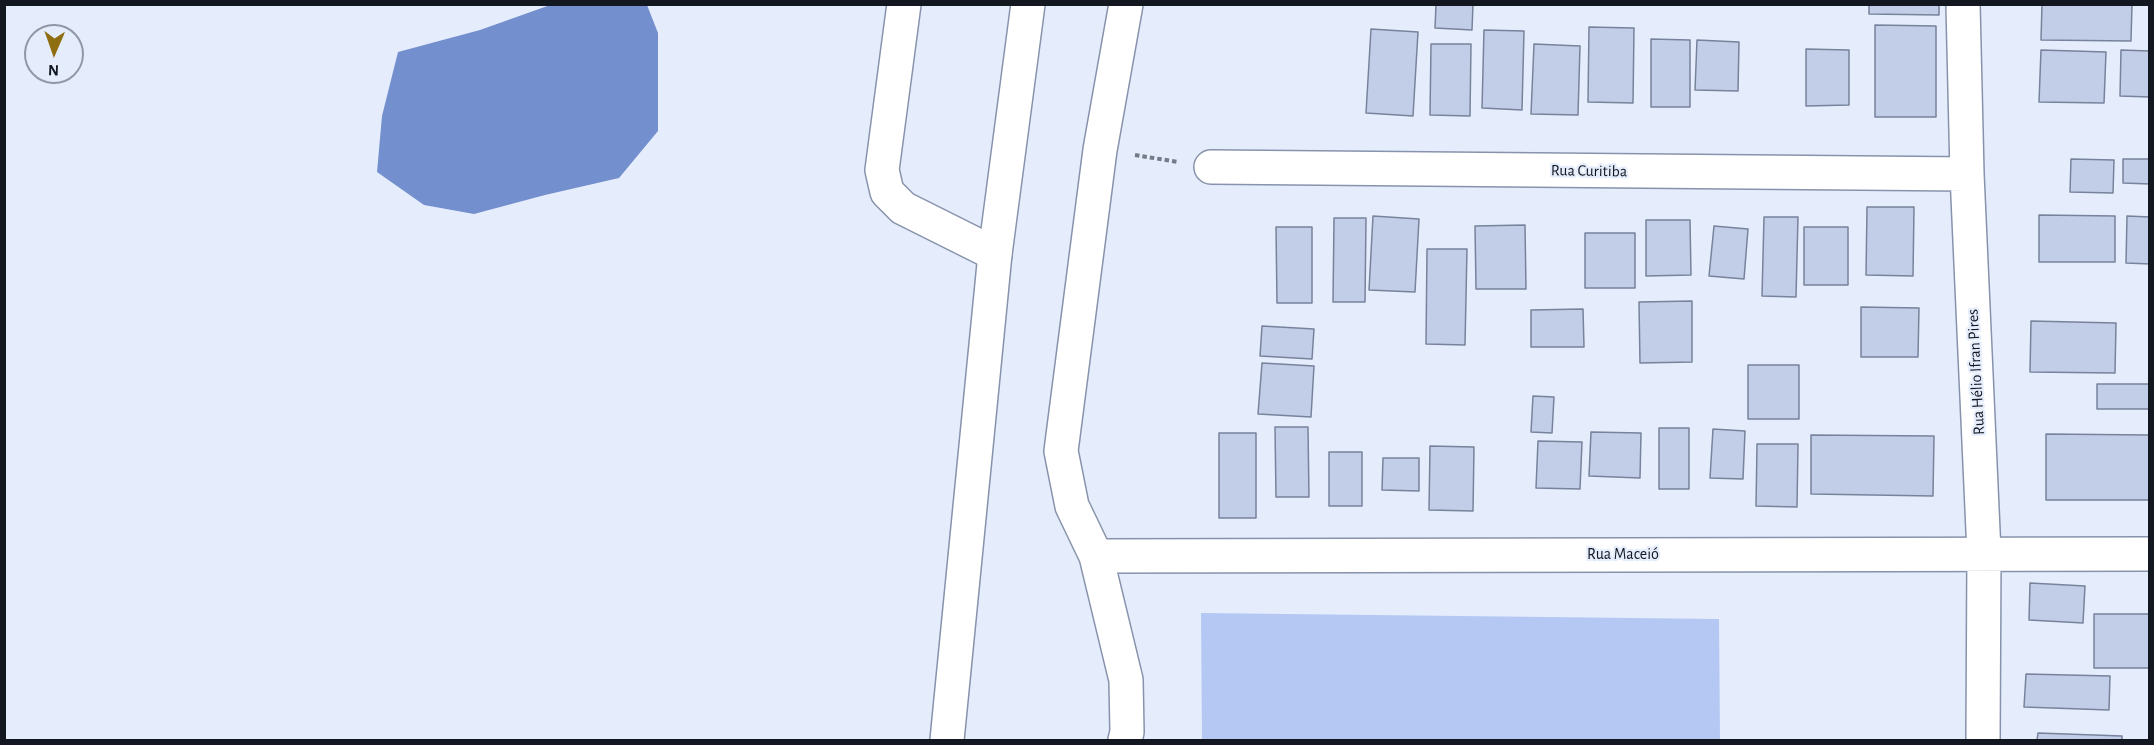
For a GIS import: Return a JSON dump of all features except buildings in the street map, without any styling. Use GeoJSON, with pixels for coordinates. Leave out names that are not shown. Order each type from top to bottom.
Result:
{"type":"FeatureCollection","features":[{"type":"Feature","properties":{"kind":"street"},"geometry":{"type":"LineString","coordinates":[[904,4],[882,170],[887,192],[903,208],[995,254]]}},
{"type":"Feature","properties":{"kind":"street"},"geometry":{"type":"LineString","coordinates":[[947,741],[995,254],[1028,4]]}},
{"type":"Feature","properties":{"kind":"street"},"geometry":{"type":"LineString","coordinates":[[1125,4],[1100,150],[1061,451],[1072,506],[1096,556],[1126,680],[1127,732],[1125,741]]}},
{"type":"Feature","properties":{"kind":"street","name":"Rua Hélio Ifran Pires"},"geometry":{"type":"LineString","coordinates":[[1963,4],[1967,174],[1984,553],[1983,741]]}},
{"type":"Feature","properties":{"kind":"street","name":"Rua Curitiba"},"geometry":{"type":"LineString","coordinates":[[1211,167],[1967,174]]}},
{"type":"Feature","properties":{"kind":"street","name":"Rua Maceió"},"geometry":{"type":"LineString","coordinates":[[1096,556],[2150,554]]}},
{"type":"Feature","properties":{"kind":"path"},"geometry":{"type":"LineString","coordinates":[[1100,150],[1211,167]]}},
{"type":"Feature","properties":{"kind":"shaded area"},"geometry":{"type":"Polygon","coordinates":[[[553,4],[647,5],[658,33],[658,131],[619,178],[474,214],[424,205],[377,172],[382,116],[398,52],[480,30],[553,4]]]}},
{"type":"Feature","properties":{"kind":"shaded area"},"geometry":{"type":"Polygon","coordinates":[[[1201,613],[1719,619],[1720,740],[1202,740],[1201,613]]]}}]}
